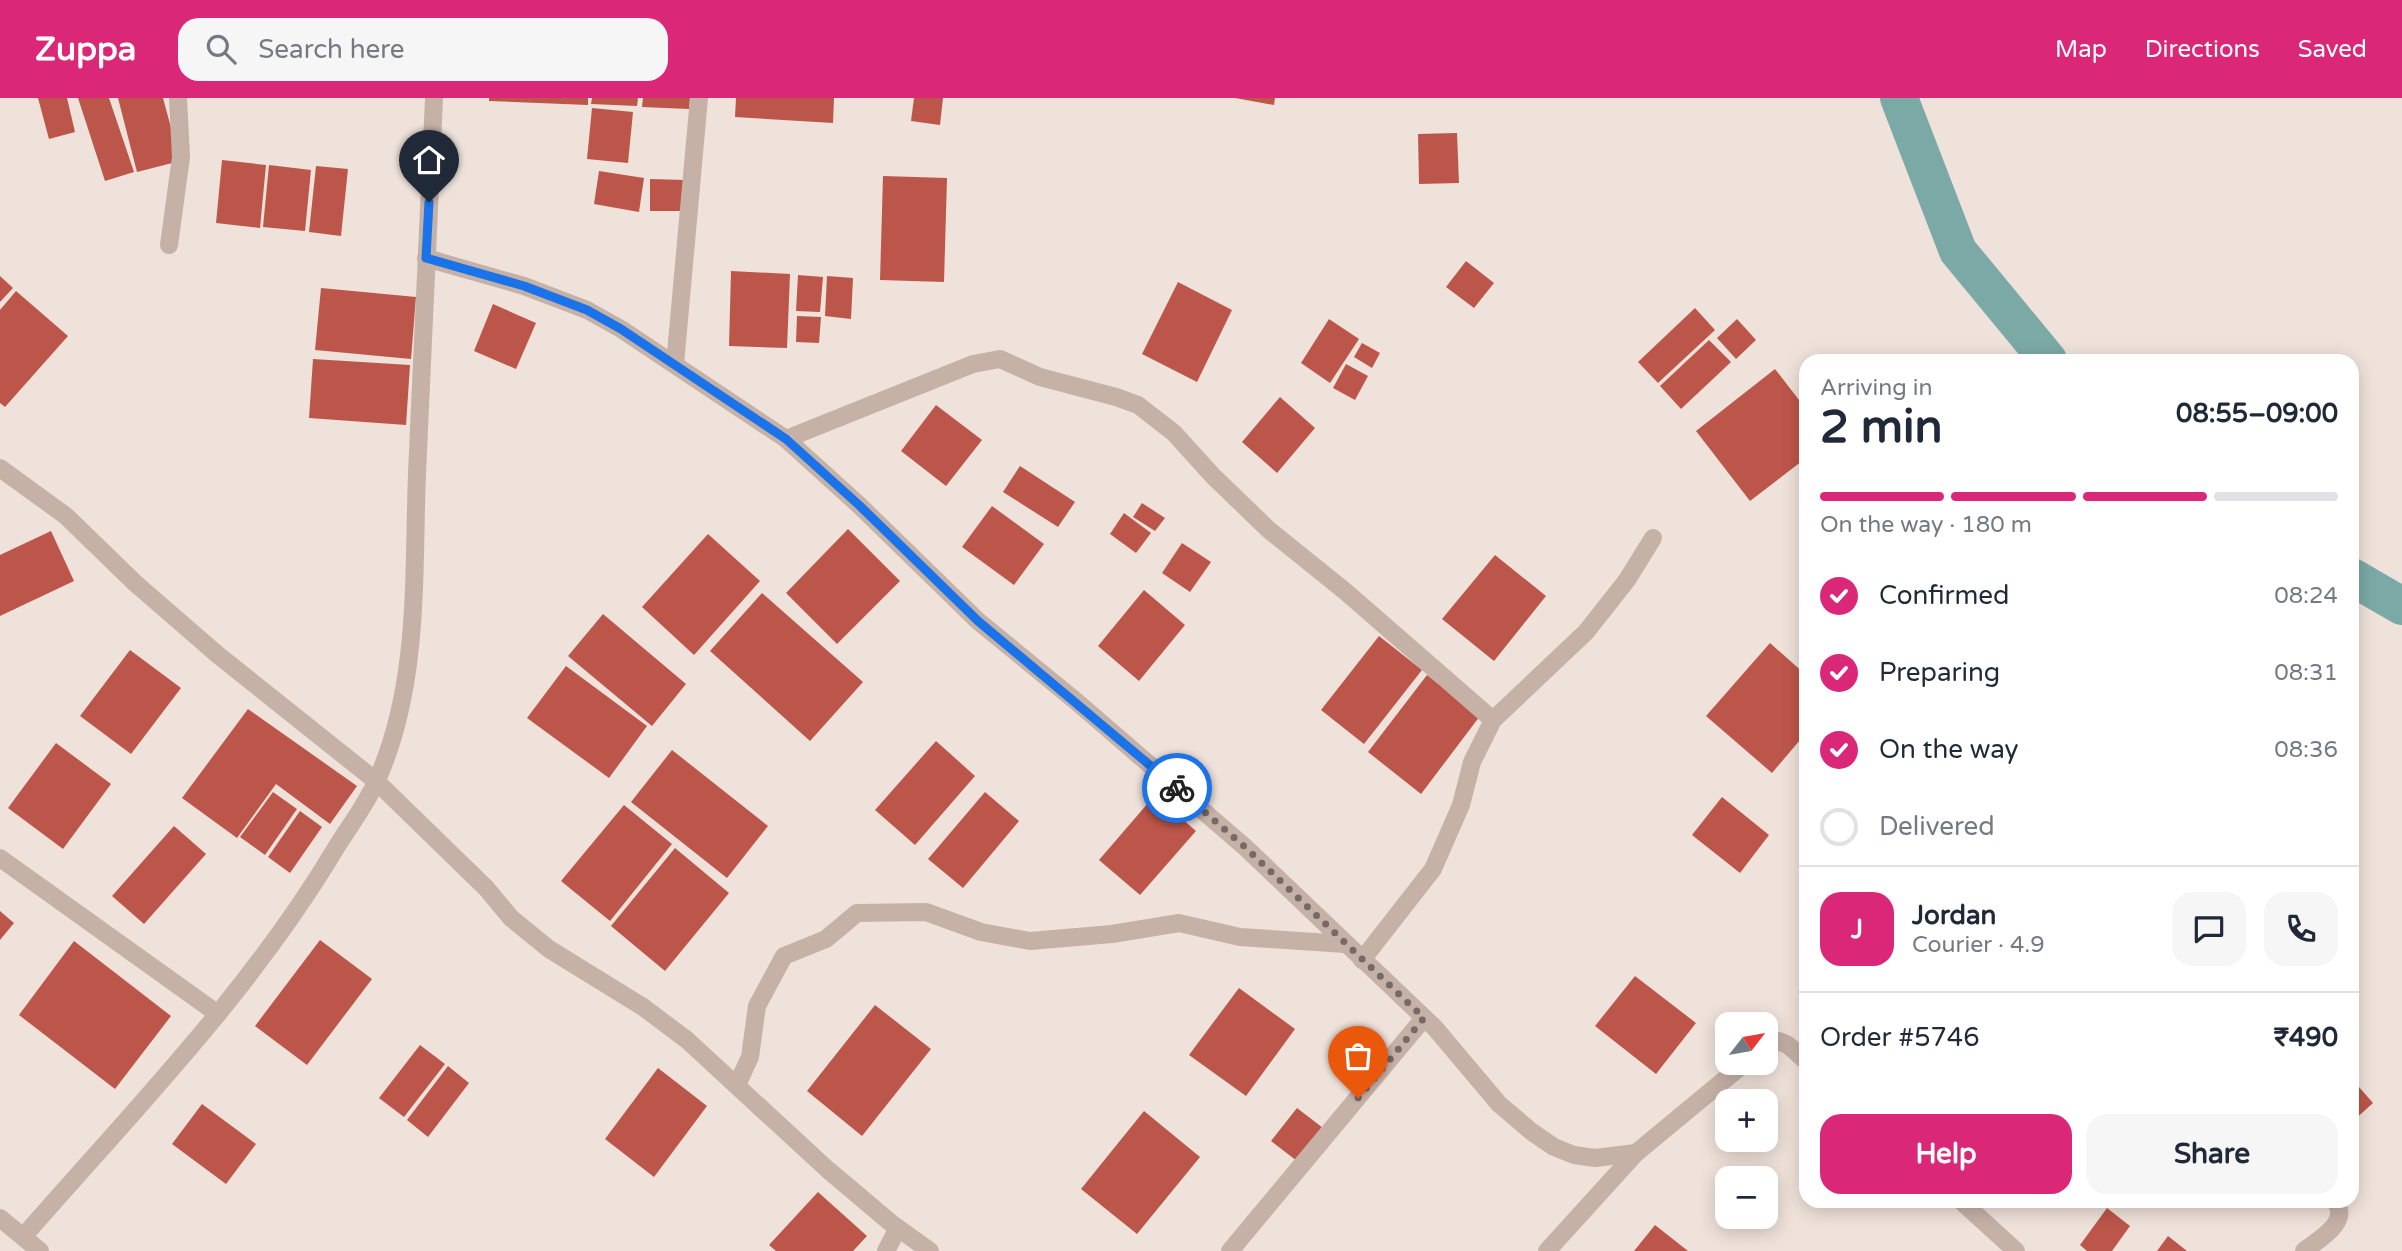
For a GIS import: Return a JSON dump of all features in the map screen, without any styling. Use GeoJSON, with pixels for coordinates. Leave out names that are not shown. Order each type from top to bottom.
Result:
{"type":"FeatureCollection","features":[{"type":"Feature","properties":{"kind":"street"},"geometry":{"type":"LineString","coordinates":[[169,246],[181,157],[178,98]]}},
{"type":"Feature","properties":{"kind":"street"},"geometry":{"type":"LineString","coordinates":[[23,1237],[218,1014],[306,898],[376,781],[394,727],[407,670],[414,618],[434,98]]}},
{"type":"Feature","properties":{"kind":"street"},"geometry":{"type":"LineString","coordinates":[[675,364],[699,98]]}},
{"type":"Feature","properties":{"kind":"street"},"geometry":{"type":"LineString","coordinates":[[426,258],[524,286],[587,310],[675,364],[786,439],[860,506],[978,621],[1246,848],[1424,1018],[1477,1075],[1499,1104],[1532,1132],[1554,1147],[1574,1155],[1595,1158],[1636,1153]]}},
{"type":"Feature","properties":{"kind":"street"},"geometry":{"type":"LineString","coordinates":[[786,439],[987,360],[1000,359],[1040,377],[1138,405],[1174,433],[1213,476],[1269,530],[1346,592],[1493,720]]}},
{"type":"Feature","properties":{"kind":"street"},"geometry":{"type":"LineString","coordinates":[[0,468],[66,516],[135,583],[207,646],[376,781],[486,888],[511,918],[549,949],[643,1007],[687,1040],[827,1170],[930,1251]]}},
{"type":"Feature","properties":{"kind":"street"},"geometry":{"type":"LineString","coordinates":[[1362,960],[1433,869],[1461,805],[1472,762],[1493,720],[1586,632],[1627,580],[1653,538]]}},
{"type":"Feature","properties":{"kind":"street"},"geometry":{"type":"LineString","coordinates":[[0,858],[218,1014]]}},
{"type":"Feature","properties":{"kind":"street"},"geometry":{"type":"LineString","coordinates":[[737,1085],[750,1057],[758,1006],[784,956],[826,939],[857,913],[926,912],[981,932],[1030,941],[1112,934],[1179,923],[1240,937],[1345,944]]}},
{"type":"Feature","properties":{"kind":"street"},"geometry":{"type":"LineString","coordinates":[[1230,1251],[1424,1018]]}},
{"type":"Feature","properties":{"kind":"street"},"geometry":{"type":"LineString","coordinates":[[1778,1041],[1788,1045],[1799,1055]]}},
{"type":"Feature","properties":{"kind":"street"},"geometry":{"type":"LineString","coordinates":[[1547,1251],[1636,1153],[1730,1075]]}},
{"type":"Feature","properties":{"kind":"street"},"geometry":{"type":"LineString","coordinates":[[1969,1208],[2016,1251]]}},
{"type":"Feature","properties":{"kind":"street"},"geometry":{"type":"LineString","coordinates":[[2304,1251],[2336,1224],[2341,1217],[2339,1208]]}},
{"type":"Feature","properties":{"kind":"street"},"geometry":{"type":"LineString","coordinates":[[0,1218],[40,1251]]}},
{"type":"Feature","properties":{"kind":"street"},"geometry":{"type":"LineString","coordinates":[[886,1251],[898,1228]]}},
{"type":"Feature","properties":{"kind":"building"},"geometry":{"type":"Polygon","coordinates":[[[38,98],[67,98],[75,132],[49,139],[38,98]]]}},
{"type":"Feature","properties":{"kind":"building"},"geometry":{"type":"Polygon","coordinates":[[[78,98],[109,98],[134,172],[105,181],[78,98]]]}},
{"type":"Feature","properties":{"kind":"building"},"geometry":{"type":"Polygon","coordinates":[[[118,98],[163,98],[180,161],[137,172],[118,98]]]}},
{"type":"Feature","properties":{"kind":"building"},"geometry":{"type":"Polygon","coordinates":[[[489,98],[588,98],[588,105],[489,101],[489,98]]]}},
{"type":"Feature","properties":{"kind":"building"},"geometry":{"type":"Polygon","coordinates":[[[592,98],[638,98],[637,106],[591,104],[592,98]]]}},
{"type":"Feature","properties":{"kind":"building"},"geometry":{"type":"Polygon","coordinates":[[[643,98],[690,98],[689,109],[642,107],[643,98]]]}},
{"type":"Feature","properties":{"kind":"building"},"geometry":{"type":"Polygon","coordinates":[[[736,98],[834,98],[833,123],[735,117],[736,98]]]}},
{"type":"Feature","properties":{"kind":"building"},"geometry":{"type":"Polygon","coordinates":[[[914,98],[943,98],[940,125],[911,121],[914,98]]]}},
{"type":"Feature","properties":{"kind":"building"},"geometry":{"type":"Polygon","coordinates":[[[1235,98],[1275,98],[1274,105],[1235,98]]]}},
{"type":"Feature","properties":{"kind":"building"},"geometry":{"type":"Polygon","coordinates":[[[592,108],[633,112],[628,163],[587,159],[592,108]]]}},
{"type":"Feature","properties":{"kind":"building"},"geometry":{"type":"Polygon","coordinates":[[[1457,133],[1459,183],[1419,184],[1418,134],[1457,133]]]}},
{"type":"Feature","properties":{"kind":"building"},"geometry":{"type":"Polygon","coordinates":[[[222,160],[266,165],[260,228],[216,223],[222,160]]]}},
{"type":"Feature","properties":{"kind":"building"},"geometry":{"type":"Polygon","coordinates":[[[269,165],[311,170],[305,231],[263,227],[269,165]]]}},
{"type":"Feature","properties":{"kind":"building"},"geometry":{"type":"Polygon","coordinates":[[[316,166],[348,169],[341,236],[309,232],[316,166]]]}},
{"type":"Feature","properties":{"kind":"building"},"geometry":{"type":"Polygon","coordinates":[[[599,171],[644,178],[639,212],[594,204],[599,171]]]}},
{"type":"Feature","properties":{"kind":"building"},"geometry":{"type":"Polygon","coordinates":[[[883,176],[947,178],[944,282],[880,280],[883,176]]]}},
{"type":"Feature","properties":{"kind":"building"},"geometry":{"type":"Polygon","coordinates":[[[650,179],[686,180],[686,211],[650,211],[650,179]]]}},
{"type":"Feature","properties":{"kind":"building"},"geometry":{"type":"Polygon","coordinates":[[[1466,261],[1494,283],[1474,308],[1446,287],[1466,261]]]}},
{"type":"Feature","properties":{"kind":"building"},"geometry":{"type":"Polygon","coordinates":[[[731,271],[790,274],[787,348],[729,346],[731,271]]]}},
{"type":"Feature","properties":{"kind":"building"},"geometry":{"type":"Polygon","coordinates":[[[798,275],[823,277],[820,312],[796,311],[798,275]]]}},
{"type":"Feature","properties":{"kind":"building"},"geometry":{"type":"Polygon","coordinates":[[[0,276],[13,288],[0,302],[0,276]]]}},
{"type":"Feature","properties":{"kind":"building"},"geometry":{"type":"Polygon","coordinates":[[[827,276],[853,278],[851,319],[825,316],[827,276]]]}},
{"type":"Feature","properties":{"kind":"building"},"geometry":{"type":"Polygon","coordinates":[[[1178,282],[1232,310],[1197,382],[1142,354],[1178,282]]]}},
{"type":"Feature","properties":{"kind":"building"},"geometry":{"type":"Polygon","coordinates":[[[321,288],[416,297],[411,359],[315,350],[321,288]]]}},
{"type":"Feature","properties":{"kind":"building"},"geometry":{"type":"Polygon","coordinates":[[[16,291],[68,336],[5,407],[0,403],[0,310],[16,291]]]}},
{"type":"Feature","properties":{"kind":"building"},"geometry":{"type":"Polygon","coordinates":[[[493,304],[536,323],[516,369],[474,351],[493,304]]]}},
{"type":"Feature","properties":{"kind":"building"},"geometry":{"type":"Polygon","coordinates":[[[1695,308],[1715,330],[1658,383],[1638,362],[1695,308]]]}},
{"type":"Feature","properties":{"kind":"building"},"geometry":{"type":"Polygon","coordinates":[[[797,316],[821,317],[819,343],[796,342],[797,316]]]}},
{"type":"Feature","properties":{"kind":"building"},"geometry":{"type":"Polygon","coordinates":[[[1329,319],[1359,339],[1330,383],[1301,363],[1329,319]]]}},
{"type":"Feature","properties":{"kind":"building"},"geometry":{"type":"Polygon","coordinates":[[[1737,319],[1756,340],[1736,359],[1717,338],[1737,319]]]}},
{"type":"Feature","properties":{"kind":"building"},"geometry":{"type":"Polygon","coordinates":[[[1709,340],[1731,362],[1681,409],[1660,386],[1709,340]]]}},
{"type":"Feature","properties":{"kind":"building"},"geometry":{"type":"Polygon","coordinates":[[[1362,343],[1380,353],[1372,368],[1354,357],[1362,343]]]}},
{"type":"Feature","properties":{"kind":"building"},"geometry":{"type":"Polygon","coordinates":[[[313,359],[410,365],[406,425],[309,418],[313,359]]]}},
{"type":"Feature","properties":{"kind":"building"},"geometry":{"type":"Polygon","coordinates":[[[1346,364],[1368,376],[1355,400],[1333,388],[1346,364]]]}},
{"type":"Feature","properties":{"kind":"building"},"geometry":{"type":"Polygon","coordinates":[[[1775,369],[1799,400],[1799,463],[1750,501],[1696,431],[1775,369]]]}},
{"type":"Feature","properties":{"kind":"building"},"geometry":{"type":"Polygon","coordinates":[[[1280,397],[1315,428],[1277,473],[1242,442],[1280,397]]]}},
{"type":"Feature","properties":{"kind":"building"},"geometry":{"type":"Polygon","coordinates":[[[936,405],[982,440],[946,486],[901,451],[936,405]]]}},
{"type":"Feature","properties":{"kind":"building"},"geometry":{"type":"Polygon","coordinates":[[[1020,466],[1075,502],[1058,527],[1003,492],[1020,466]]]}},
{"type":"Feature","properties":{"kind":"building"},"geometry":{"type":"Polygon","coordinates":[[[1142,503],[1165,518],[1155,531],[1133,517],[1142,503]]]}},
{"type":"Feature","properties":{"kind":"building"},"geometry":{"type":"Polygon","coordinates":[[[992,506],[1044,544],[1014,585],[962,547],[992,506]]]}},
{"type":"Feature","properties":{"kind":"building"},"geometry":{"type":"Polygon","coordinates":[[[1124,513],[1151,533],[1136,553],[1110,534],[1124,513]]]}},
{"type":"Feature","properties":{"kind":"building"},"geometry":{"type":"Polygon","coordinates":[[[848,529],[900,581],[837,644],[786,593],[848,529]]]}},
{"type":"Feature","properties":{"kind":"building"},"geometry":{"type":"Polygon","coordinates":[[[51,531],[74,581],[0,616],[0,555],[51,531]]]}},
{"type":"Feature","properties":{"kind":"building"},"geometry":{"type":"Polygon","coordinates":[[[708,534],[760,581],[694,655],[642,607],[708,534]]]}},
{"type":"Feature","properties":{"kind":"building"},"geometry":{"type":"Polygon","coordinates":[[[1182,543],[1211,562],[1190,592],[1162,573],[1182,543]]]}},
{"type":"Feature","properties":{"kind":"building"},"geometry":{"type":"Polygon","coordinates":[[[1495,555],[1546,596],[1494,661],[1442,619],[1495,555]]]}},
{"type":"Feature","properties":{"kind":"building"},"geometry":{"type":"Polygon","coordinates":[[[1144,590],[1185,625],[1139,681],[1098,646],[1144,590]]]}},
{"type":"Feature","properties":{"kind":"building"},"geometry":{"type":"Polygon","coordinates":[[[762,593],[863,682],[810,741],[710,651],[762,593]]]}},
{"type":"Feature","properties":{"kind":"building"},"geometry":{"type":"Polygon","coordinates":[[[603,614],[686,684],[652,726],[568,656],[603,614]]]}},
{"type":"Feature","properties":{"kind":"building"},"geometry":{"type":"Polygon","coordinates":[[[1379,636],[1422,670],[1364,744],[1321,710],[1379,636]]]}},
{"type":"Feature","properties":{"kind":"building"},"geometry":{"type":"Polygon","coordinates":[[[1770,643],[1799,669],[1799,741],[1772,773],[1706,716],[1770,643]]]}},
{"type":"Feature","properties":{"kind":"building"},"geometry":{"type":"Polygon","coordinates":[[[130,650],[181,688],[131,754],[80,716],[130,650]]]}},
{"type":"Feature","properties":{"kind":"building"},"geometry":{"type":"Polygon","coordinates":[[[566,666],[647,726],[609,778],[527,718],[566,666]]]}},
{"type":"Feature","properties":{"kind":"building"},"geometry":{"type":"Polygon","coordinates":[[[1427,675],[1480,716],[1421,794],[1368,752],[1427,675]]]}},
{"type":"Feature","properties":{"kind":"building"},"geometry":{"type":"Polygon","coordinates":[[[248,709],[357,786],[330,824],[276,784],[237,838],[182,798],[248,709]]]}},
{"type":"Feature","properties":{"kind":"building"},"geometry":{"type":"Polygon","coordinates":[[[936,741],[975,776],[915,845],[875,810],[936,741]]]}},
{"type":"Feature","properties":{"kind":"building"},"geometry":{"type":"Polygon","coordinates":[[[56,743],[111,784],[63,849],[8,808],[56,743]]]}},
{"type":"Feature","properties":{"kind":"building"},"geometry":{"type":"Polygon","coordinates":[[[672,750],[768,826],[727,878],[631,802],[672,750]]]}},
{"type":"Feature","properties":{"kind":"building"},"geometry":{"type":"Polygon","coordinates":[[[273,792],[297,809],[265,855],[240,837],[273,792]]]}},
{"type":"Feature","properties":{"kind":"building"},"geometry":{"type":"Polygon","coordinates":[[[985,792],[1019,821],[963,888],[928,859],[985,792]]]}},
{"type":"Feature","properties":{"kind":"building"},"geometry":{"type":"Polygon","coordinates":[[[1155,795],[1196,831],[1140,895],[1099,860],[1155,795]]]}},
{"type":"Feature","properties":{"kind":"building"},"geometry":{"type":"Polygon","coordinates":[[[1722,797],[1769,835],[1740,873],[1692,835],[1722,797]]]}},
{"type":"Feature","properties":{"kind":"building"},"geometry":{"type":"Polygon","coordinates":[[[624,805],[672,844],[610,921],[561,881],[624,805]]]}},
{"type":"Feature","properties":{"kind":"building"},"geometry":{"type":"Polygon","coordinates":[[[300,811],[322,827],[290,873],[268,857],[300,811]]]}},
{"type":"Feature","properties":{"kind":"building"},"geometry":{"type":"Polygon","coordinates":[[[174,826],[206,854],[144,924],[112,896],[174,826]]]}},
{"type":"Feature","properties":{"kind":"building"},"geometry":{"type":"Polygon","coordinates":[[[675,848],[729,893],[665,971],[611,926],[675,848]]]}},
{"type":"Feature","properties":{"kind":"building"},"geometry":{"type":"Polygon","coordinates":[[[0,911],[14,923],[0,940],[0,911]]]}},
{"type":"Feature","properties":{"kind":"building"},"geometry":{"type":"Polygon","coordinates":[[[320,940],[372,979],[307,1065],[255,1026],[320,940]]]}},
{"type":"Feature","properties":{"kind":"building"},"geometry":{"type":"Polygon","coordinates":[[[74,941],[171,1016],[115,1089],[19,1015],[74,941]]]}},
{"type":"Feature","properties":{"kind":"building"},"geometry":{"type":"Polygon","coordinates":[[[1635,976],[1696,1023],[1656,1074],[1595,1026],[1635,976]]]}},
{"type":"Feature","properties":{"kind":"building"},"geometry":{"type":"Polygon","coordinates":[[[1239,988],[1295,1029],[1246,1096],[1189,1055],[1239,988]]]}},
{"type":"Feature","properties":{"kind":"building"},"geometry":{"type":"Polygon","coordinates":[[[875,1005],[931,1049],[862,1136],[807,1091],[875,1005]]]}},
{"type":"Feature","properties":{"kind":"building"},"geometry":{"type":"Polygon","coordinates":[[[420,1045],[445,1064],[404,1117],[379,1098],[420,1045]]]}},
{"type":"Feature","properties":{"kind":"building"},"geometry":{"type":"Polygon","coordinates":[[[448,1066],[469,1083],[428,1137],[407,1120],[448,1066]]]}},
{"type":"Feature","properties":{"kind":"building"},"geometry":{"type":"Polygon","coordinates":[[[658,1068],[707,1106],[654,1177],[605,1139],[658,1068]]]}},
{"type":"Feature","properties":{"kind":"building"},"geometry":{"type":"Polygon","coordinates":[[[2359,1087],[2373,1103],[2359,1116],[2359,1087]]]}},
{"type":"Feature","properties":{"kind":"building"},"geometry":{"type":"Polygon","coordinates":[[[202,1104],[256,1144],[226,1184],[172,1144],[202,1104]]]}},
{"type":"Feature","properties":{"kind":"building"},"geometry":{"type":"Polygon","coordinates":[[[1297,1108],[1323,1128],[1297,1161],[1271,1141],[1297,1108]]]}},
{"type":"Feature","properties":{"kind":"building"},"geometry":{"type":"Polygon","coordinates":[[[1144,1111],[1200,1157],[1137,1234],[1081,1189],[1144,1111]]]}},
{"type":"Feature","properties":{"kind":"building"},"geometry":{"type":"Polygon","coordinates":[[[818,1192],[867,1236],[853,1251],[776,1251],[769,1245],[818,1192]]]}},
{"type":"Feature","properties":{"kind":"building"},"geometry":{"type":"Polygon","coordinates":[[[2107,1208],[2130,1226],[2112,1251],[2087,1251],[2080,1245],[2107,1208]]]}},
{"type":"Feature","properties":{"kind":"building"},"geometry":{"type":"Polygon","coordinates":[[[1655,1225],[1688,1251],[1634,1251],[1655,1225]]]}},
{"type":"Feature","properties":{"kind":"building"},"geometry":{"type":"Polygon","coordinates":[[[2168,1236],[2187,1251],[2157,1251],[2168,1236]]]}},
{"type":"Feature","properties":{"kind":"waterway"},"geometry":{"type":"LineString","coordinates":[[1899,98],[1958,251],[2043,354]]}},
{"type":"Feature","properties":{"kind":"waterway"},"geometry":{"type":"LineString","coordinates":[[2359,581],[2402,606]]}},
{"type":"Feature","properties":{"kind":"way so far"},"geometry":{"type":"LineString","coordinates":[[1177,788],[1246,848],[1424,1018],[1358,1098]]}},
{"type":"Feature","properties":{"kind":"route"},"geometry":{"type":"LineString","coordinates":[[429,202],[426,258],[524,286],[587,310],[692,375],[786,439],[860,506],[978,621],[1177,788]]}}]}
